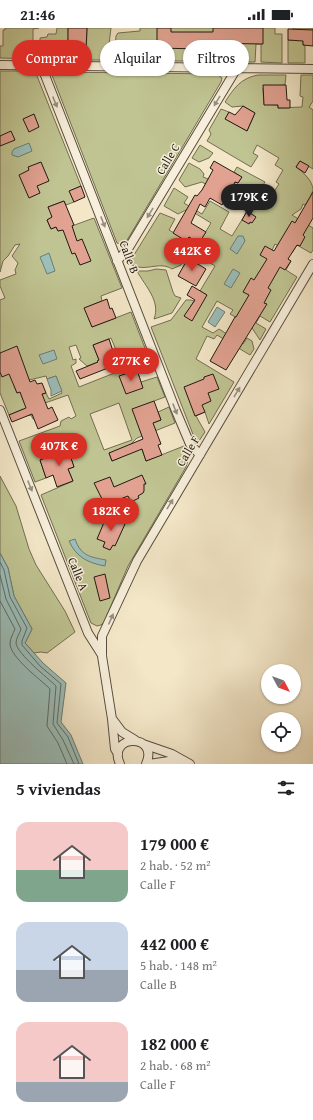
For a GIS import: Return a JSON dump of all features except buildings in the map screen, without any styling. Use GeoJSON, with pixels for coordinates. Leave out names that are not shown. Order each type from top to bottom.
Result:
{"type":"FeatureCollection","features":[{"type":"Feature","properties":{"kind":"street"},"geometry":{"type":"LineString","coordinates":[[0,64],[12,64]]}},
{"type":"Feature","properties":{"kind":"street"},"geometry":{"type":"LineString","coordinates":[[92,66],[183,67]]}},
{"type":"Feature","properties":{"kind":"street"},"geometry":{"type":"LineString","coordinates":[[249,68],[313,69]]}},
{"type":"Feature","properties":{"kind":"street","name":"Calle B"},"geometry":{"type":"LineString","coordinates":[[45,76],[190,444],[200,455]]}},
{"type":"Feature","properties":{"kind":"street","name":"Calle C"},"geometry":{"type":"LineString","coordinates":[[117,260],[128,249],[232,76]]}},
{"type":"Feature","properties":{"kind":"street","name":"Calle F"},"geometry":{"type":"LineString","coordinates":[[102,656],[102,636],[137,561],[313,264]]}},
{"type":"Feature","properties":{"kind":"street","name":"Calle A"},"geometry":{"type":"LineString","coordinates":[[0,410],[88,633],[102,656]]}},
{"type":"Feature","properties":{"kind":"street"},"geometry":{"type":"LineString","coordinates":[[102,656],[114,741],[120,764]]}},
{"type":"Feature","properties":{"kind":"street"},"geometry":{"type":"LineString","coordinates":[[112,719],[122,732],[139,742],[172,754],[188,763]]}},
{"type":"Feature","properties":{"kind":"street"},"geometry":{"type":"LineString","coordinates":[[118,754],[119,749],[126,742],[139,742],[149,753],[147,764],[169,761],[188,763]]}},
{"type":"Feature","properties":{"kind":"green space"},"geometry":{"type":"Polygon","coordinates":[[[5,28],[39,28],[33,29],[33,40],[12,40],[12,58],[0,58],[0,46],[3,46],[3,30],[5,30],[5,28]]]}},
{"type":"Feature","properties":{"kind":"green space"},"geometry":{"type":"Polygon","coordinates":[[[57,28],[68,28],[68,40],[40,40],[40,38],[47,37],[48,34],[56,34],[57,28]]]}},
{"type":"Feature","properties":{"kind":"green space"},"geometry":{"type":"Polygon","coordinates":[[[87,28],[111,28],[110,40],[100,40],[100,60],[92,60],[92,40],[87,40],[87,28]]]}},
{"type":"Feature","properties":{"kind":"green space"},"geometry":{"type":"Polygon","coordinates":[[[140,28],[275,28],[275,34],[282,34],[282,63],[261,62],[261,44],[256,44],[255,62],[249,62],[249,40],[183,40],[183,61],[175,61],[175,40],[116,40],[118,33],[140,31],[140,28]]]}},
{"type":"Feature","properties":{"kind":"green space"},"geometry":{"type":"Polygon","coordinates":[[[293,28],[313,28],[313,30],[303,30],[305,63],[288,63],[288,40],[293,40],[293,28]]]}},
{"type":"Feature","properties":{"kind":"green space"},"geometry":{"type":"Polygon","coordinates":[[[0,71],[12,71],[12,76],[37,76],[81,186],[70,191],[74,202],[66,205],[64,201],[48,207],[53,217],[47,220],[51,229],[56,227],[58,231],[94,218],[122,288],[101,296],[102,301],[85,308],[92,327],[131,312],[145,348],[119,357],[111,338],[93,345],[99,360],[98,362],[87,366],[79,359],[81,358],[76,345],[69,347],[73,360],[76,359],[76,363],[71,366],[79,387],[150,359],[152,364],[137,370],[141,382],[157,377],[165,397],[154,401],[140,428],[161,420],[158,412],[169,407],[175,423],[137,438],[126,449],[109,453],[112,461],[128,454],[139,441],[146,461],[184,446],[187,457],[186,467],[128,566],[104,622],[101,625],[97,626],[91,623],[41,495],[73,481],[68,469],[74,467],[68,450],[40,460],[46,478],[35,482],[19,441],[60,426],[61,421],[69,417],[71,419],[76,416],[68,395],[45,403],[35,419],[33,419],[31,415],[26,416],[23,409],[9,415],[0,393],[0,300],[5,298],[0,286],[0,280],[16,274],[15,270],[18,263],[12,256],[20,244],[15,245],[3,261],[0,272],[0,71]],[[46,376],[29,380],[14,386],[17,393],[20,392],[24,402],[46,393],[49,399],[62,393],[56,376],[47,379],[46,376]],[[119,403],[90,414],[104,450],[132,440],[119,403]]]}},
{"type":"Feature","properties":{"kind":"green space"},"geometry":{"type":"Polygon","coordinates":[[[92,72],[100,73],[100,76],[175,76],[175,73],[183,74],[183,76],[220,76],[222,78],[221,82],[126,242],[123,245],[117,243],[52,76],[92,76],[92,72]]]}},
{"type":"Feature","properties":{"kind":"green space"},"geometry":{"type":"Polygon","coordinates":[[[286,75],[285,85],[263,88],[264,104],[278,105],[278,108],[302,107],[303,97],[300,96],[301,75],[313,75],[313,101],[309,107],[313,110],[313,169],[300,161],[296,167],[309,180],[313,190],[305,205],[303,204],[301,209],[292,215],[313,228],[313,250],[311,253],[297,245],[292,253],[275,244],[272,250],[291,261],[286,270],[297,277],[270,322],[260,316],[256,323],[266,329],[260,340],[250,325],[230,314],[233,310],[217,301],[202,327],[213,333],[219,329],[243,344],[247,338],[252,341],[254,349],[250,355],[217,335],[214,339],[207,336],[196,359],[234,382],[209,424],[205,412],[196,416],[205,432],[199,441],[196,442],[151,327],[171,320],[186,300],[194,301],[185,316],[207,295],[200,291],[215,266],[189,250],[181,265],[172,269],[162,266],[140,267],[129,263],[160,213],[175,219],[169,230],[186,240],[188,237],[199,243],[211,223],[188,209],[178,214],[164,206],[174,188],[188,197],[184,203],[202,214],[210,201],[229,212],[220,229],[232,236],[248,210],[202,182],[185,187],[179,180],[189,163],[200,169],[204,174],[203,177],[232,188],[235,182],[238,183],[241,177],[234,172],[237,167],[265,182],[257,195],[268,201],[279,184],[276,182],[283,170],[275,165],[279,158],[257,145],[253,153],[258,156],[251,167],[207,141],[211,134],[209,130],[221,109],[229,112],[226,119],[247,131],[255,113],[243,106],[232,107],[225,102],[238,84],[252,76],[286,75]]]}},
{"type":"Feature","properties":{"kind":"green space"},"geometry":{"type":"Polygon","coordinates":[[[200,145],[213,153],[209,158],[199,162],[192,158],[200,145]]]}},
{"type":"Feature","properties":{"kind":"green space"},"geometry":{"type":"Polygon","coordinates":[[[156,269],[166,270],[175,296],[181,298],[172,313],[154,319],[156,312],[154,300],[137,271],[156,269]]]}},
{"type":"Feature","properties":{"kind":"green space"},"geometry":{"type":"Polygon","coordinates":[[[0,476],[16,506],[29,549],[36,565],[65,611],[75,632],[47,653],[34,653],[25,643],[32,629],[14,596],[8,568],[0,553],[0,476]]]}},
{"type":"Feature","properties":{"kind":"water"},"geometry":{"type":"Polygon","coordinates":[[[29,143],[32,151],[18,157],[12,155],[14,149],[29,143]]]}},
{"type":"Feature","properties":{"kind":"water"},"geometry":{"type":"Polygon","coordinates":[[[238,236],[243,236],[245,241],[237,254],[230,249],[238,236]]]}},
{"type":"Feature","properties":{"kind":"water"},"geometry":{"type":"Polygon","coordinates":[[[49,253],[55,271],[47,274],[40,257],[49,253]]]}},
{"type":"Feature","properties":{"kind":"water"},"geometry":{"type":"Polygon","coordinates":[[[233,269],[240,273],[231,288],[224,284],[233,269]]]}},
{"type":"Feature","properties":{"kind":"water"},"geometry":{"type":"Polygon","coordinates":[[[217,307],[225,312],[215,327],[208,322],[217,307]]]}},
{"type":"Feature","properties":{"kind":"water"},"geometry":{"type":"Polygon","coordinates":[[[54,350],[57,359],[43,364],[39,355],[54,350]]]}},
{"type":"Feature","properties":{"kind":"water"},"geometry":{"type":"Polygon","coordinates":[[[56,376],[62,391],[51,396],[51,390],[47,379],[56,376]]]}},
{"type":"Feature","properties":{"kind":"water"},"geometry":{"type":"Polygon","coordinates":[[[75,539],[80,549],[87,555],[106,560],[105,566],[88,561],[79,555],[69,541],[75,539]]]}},
{"type":"Feature","properties":{"kind":"water"},"geometry":{"type":"Polygon","coordinates":[[[0,553],[8,568],[14,596],[32,629],[25,643],[43,663],[66,683],[61,722],[71,735],[83,764],[0,764],[0,553]]]}}]}
